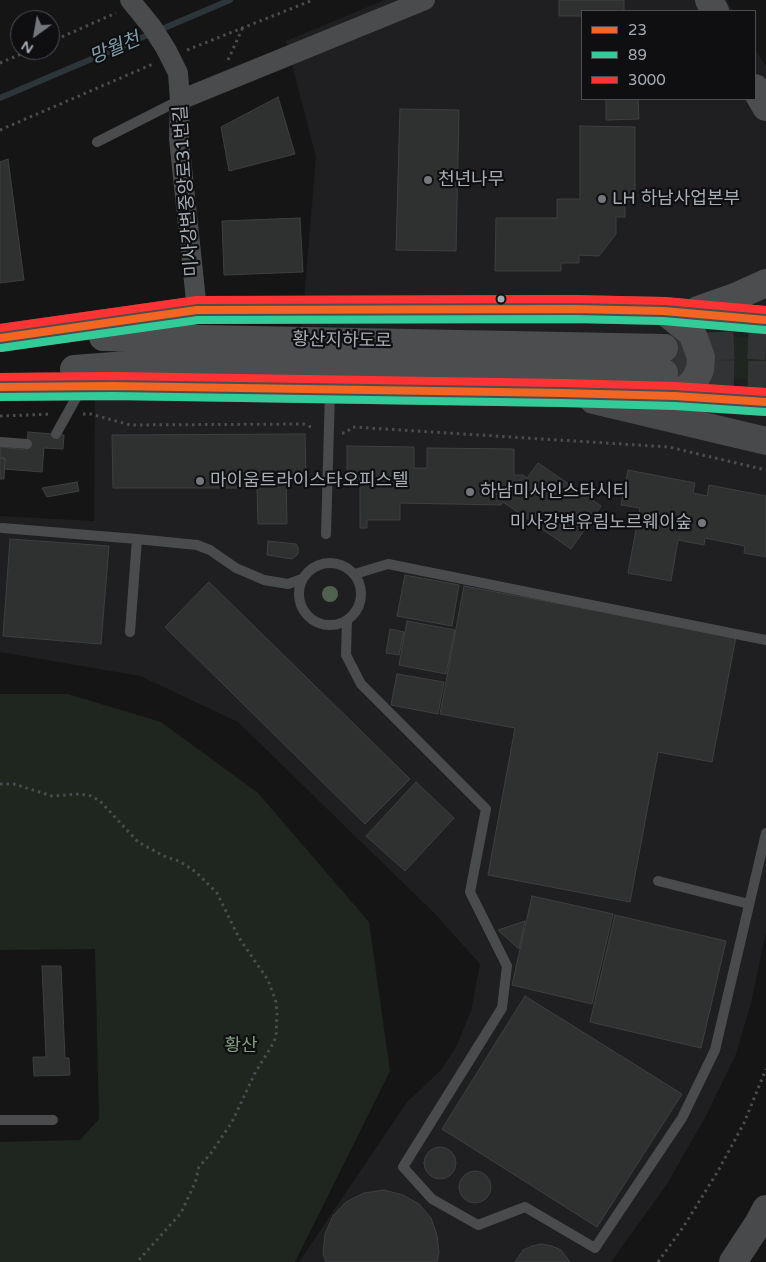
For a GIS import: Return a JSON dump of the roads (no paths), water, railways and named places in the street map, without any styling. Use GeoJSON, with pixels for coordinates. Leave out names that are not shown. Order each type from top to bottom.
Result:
{"type":"FeatureCollection","features":[{"type":"Feature","properties":{"kind":"main road"},"geometry":{"type":"LineString","coordinates":[[675,312],[735,297],[766,283]]}},
{"type":"Feature","properties":{"kind":"main road"},"geometry":{"type":"LineString","coordinates":[[10,337],[197,310],[574,309],[675,312],[766,320]]}},
{"type":"Feature","properties":{"kind":"main road"},"geometry":{"type":"LineString","coordinates":[[667,373],[694,383],[700,370],[701,357],[692,334],[675,312]]}},
{"type":"Feature","properties":{"kind":"main road","name":"황산지하도로"},"geometry":{"type":"LineString","coordinates":[[10,337],[667,373]]}},
{"type":"Feature","properties":{"kind":"main road","name":"황산지하도로"},"geometry":{"type":"LineString","coordinates":[[0,375],[140,364],[667,373]]}},
{"type":"Feature","properties":{"kind":"main road"},"geometry":{"type":"LineString","coordinates":[[0,387],[83,386],[562,393],[667,373],[766,402]]}},
{"type":"Feature","properties":{"kind":"main road"},"geometry":{"type":"LineString","coordinates":[[562,393],[766,441]]}},
{"type":"Feature","properties":{"kind":"main road"},"geometry":{"type":"LineString","coordinates":[[733,1262],[766,1209]]}},
{"type":"Feature","properties":{"kind":"street"},"geometry":{"type":"LineString","coordinates":[[180,100],[425,0]]}},
{"type":"Feature","properties":{"kind":"street","name":"미사강변중앙로31번길"},"geometry":{"type":"LineString","coordinates":[[125,6],[152,27],[178,73],[180,100],[179,139],[197,310]]}},
{"type":"Feature","properties":{"kind":"lane"},"geometry":{"type":"LineString","coordinates":[[97,142],[180,100]]}},
{"type":"Feature","properties":{"kind":"lane"},"geometry":{"type":"LineString","coordinates":[[56,434],[83,386]]}},
{"type":"Feature","properties":{"kind":"lane"},"geometry":{"type":"LineString","coordinates":[[326,534],[330,389]]}},
{"type":"Feature","properties":{"kind":"lane"},"geometry":{"type":"LineString","coordinates":[[0,442],[27,444]]}},
{"type":"Feature","properties":{"kind":"lane"},"geometry":{"type":"LineString","coordinates":[[2,528],[197,545],[210,550],[236,568],[264,580],[288,584],[302,579]]}},
{"type":"Feature","properties":{"kind":"lane"},"geometry":{"type":"LineString","coordinates":[[130,632],[136,539]]}},
{"type":"Feature","properties":{"kind":"lane"},"geometry":{"type":"LineString","coordinates":[[327,562],[338,563],[347,567],[355,574],[360,584],[362,594],[360,605],[347,620],[327,625],[318,622],[309,617],[299,599],[302,579],[308,571],[317,565],[327,562]]}},
{"type":"Feature","properties":{"kind":"lane"},"geometry":{"type":"LineString","coordinates":[[355,574],[388,564],[766,640]]}},
{"type":"Feature","properties":{"kind":"lane"},"geometry":{"type":"LineString","coordinates":[[347,620],[346,655],[361,684],[486,809],[470,892],[507,966],[502,1008],[403,1167],[432,1199],[478,1225],[525,1208],[595,1248],[682,1118],[715,1050],[766,833]]}},
{"type":"Feature","properties":{"kind":"lane"},"geometry":{"type":"LineString","coordinates":[[658,881],[750,904]]}},
{"type":"Feature","properties":{"kind":"lane"},"geometry":{"type":"LineString","coordinates":[[0,1120],[53,1120]]}},
{"type":"Feature","properties":{"kind":"waterway","name":"망월천"},"geometry":{"type":"LineString","coordinates":[[0,98],[230,0]]}},
{"type":"Feature","properties":{"kind":"tunnel"},"geometry":{"type":"LineString","coordinates":[[664,348],[766,346]]}},
{"type":"Feature","properties":{"kind":"tunnel"},"geometry":{"type":"LineString","coordinates":[[664,373],[766,375]]}},
{"type":"Feature","properties":{"kind":"place","name":"천년나무"},"geometry":{"type":"Point","coordinates":[428,180]}},
{"type":"Feature","properties":{"kind":"place","name":"LH 하남사업본부"},"geometry":{"type":"Point","coordinates":[602,199]}},
{"type":"Feature","properties":{"kind":"place","name":"마이움트라이스타오피스텔"},"geometry":{"type":"Point","coordinates":[200,481]}},
{"type":"Feature","properties":{"kind":"place","name":"하남미사인스타시티"},"geometry":{"type":"Point","coordinates":[470,492]}},
{"type":"Feature","properties":{"kind":"place","name":"미사강변유림노르웨이숲"},"geometry":{"type":"Point","coordinates":[702,523]}},
{"type":"Feature","properties":{"kind":"park label","name":"황산"},"geometry":{"type":"Point","coordinates":[241,1046]}}]}
